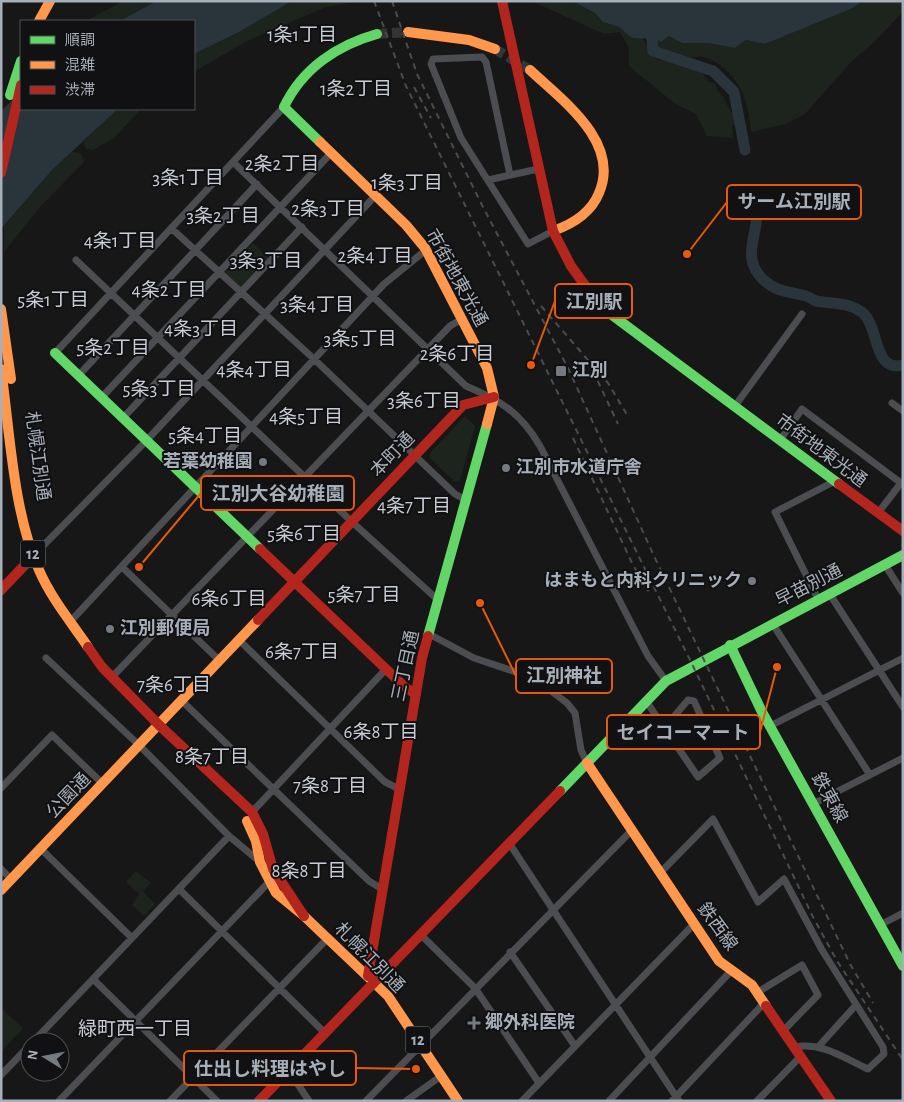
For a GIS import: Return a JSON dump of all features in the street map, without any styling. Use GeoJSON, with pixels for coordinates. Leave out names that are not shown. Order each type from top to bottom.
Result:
{"type":"FeatureCollection","features":[{"type":"Feature","properties":{"kind":"main road"},"geometry":{"type":"LineString","coordinates":[[40,20],[50,1]]}},
{"type":"Feature","properties":{"kind":"main road"},"geometry":{"type":"LineString","coordinates":[[48,20],[58,1]]}},
{"type":"Feature","properties":{"kind":"main road","name":"市街地東光通"},"geometry":{"type":"LineString","coordinates":[[502,1],[553,231],[578,278],[590,296],[734,406],[903,531]]}},
{"type":"Feature","properties":{"kind":"main road"},"geometry":{"type":"LineString","coordinates":[[408,32],[469,40],[495,49]]}},
{"type":"Feature","properties":{"kind":"main road"},"geometry":{"type":"LineString","coordinates":[[284,107],[289,94],[337,49],[361,37],[377,34]]}},
{"type":"Feature","properties":{"kind":"main road"},"geometry":{"type":"LineString","coordinates":[[1,132],[20,65]]}},
{"type":"Feature","properties":{"kind":"main road"},"geometry":{"type":"LineString","coordinates":[[530,70],[592,134],[600,147],[604,165],[603,184],[597,201],[575,222],[553,231]]}},
{"type":"Feature","properties":{"kind":"main road"},"geometry":{"type":"LineString","coordinates":[[1,173],[20,89]]}},
{"type":"Feature","properties":{"kind":"main road","name":"市街地東光通"},"geometry":{"type":"LineString","coordinates":[[284,107],[406,225],[426,250],[486,368],[494,397]]}},
{"type":"Feature","properties":{"kind":"main road","name":"札幌江別通"},"geometry":{"type":"LineString","coordinates":[[1,309],[22,498]]}},
{"type":"Feature","properties":{"kind":"main road"},"geometry":{"type":"LineString","coordinates":[[54,353],[406,688],[416,694]]}},
{"type":"Feature","properties":{"kind":"main road","name":"札幌江別通"},"geometry":{"type":"LineString","coordinates":[[1,368],[22,498],[36,553],[48,589],[92,655],[159,725],[226,790],[252,830],[260,862],[269,882],[283,901],[304,916],[388,996],[458,1101]]}},
{"type":"Feature","properties":{"kind":"main road","name":"本町通"},"geometry":{"type":"LineString","coordinates":[[159,725],[463,405],[494,397]]}},
{"type":"Feature","properties":{"kind":"main road","name":"三丁目通"},"geometry":{"type":"LineString","coordinates":[[371,979],[382,889],[416,694],[429,634],[494,397]]}},
{"type":"Feature","properties":{"kind":"main road"},"geometry":{"type":"LineString","coordinates":[[1,590],[36,553]]}},
{"type":"Feature","properties":{"kind":"main road","name":"早苗別通"},"geometry":{"type":"LineString","coordinates":[[371,979],[421,935],[666,681],[730,645],[903,555]]}},
{"type":"Feature","properties":{"kind":"main road","name":"鉄東線"},"geometry":{"type":"LineString","coordinates":[[730,645],[770,726],[903,966]]}},
{"type":"Feature","properties":{"kind":"main road","name":"公園通"},"geometry":{"type":"LineString","coordinates":[[1,890],[159,725]]}},
{"type":"Feature","properties":{"kind":"main road","name":"鉄西線"},"geometry":{"type":"LineString","coordinates":[[587,763],[719,961],[752,985],[758,992],[798,1052],[826,1099]]}},
{"type":"Feature","properties":{"kind":"main road","name":"札幌江別通"},"geometry":{"type":"LineString","coordinates":[[226,790],[241,799],[252,812],[263,834],[272,869],[304,916]]}},
{"type":"Feature","properties":{"kind":"main road"},"geometry":{"type":"LineString","coordinates":[[260,1101],[326,1034],[371,979]]}},
{"type":"Feature","properties":{"kind":"street"},"geometry":{"type":"LineString","coordinates":[[510,175],[486,62],[482,57],[433,59],[432,64],[461,138],[528,244],[553,231]]}},
{"type":"Feature","properties":{"kind":"street"},"geometry":{"type":"LineString","coordinates":[[54,353],[284,107]]}},
{"type":"Feature","properties":{"kind":"street"},"geometry":{"type":"LineString","coordinates":[[101,398],[331,154]]}},
{"type":"Feature","properties":{"kind":"street"},"geometry":{"type":"LineString","coordinates":[[233,162],[466,386],[494,397],[519,416],[536,439],[648,656],[666,681]]}},
{"type":"Feature","properties":{"kind":"street"},"geometry":{"type":"LineString","coordinates":[[488,180],[538,169]]}},
{"type":"Feature","properties":{"kind":"street"},"geometry":{"type":"LineString","coordinates":[[78,376],[257,184]]}},
{"type":"Feature","properties":{"kind":"street"},"geometry":{"type":"LineString","coordinates":[[36,553],[146,442],[374,196]]}},
{"type":"Feature","properties":{"kind":"street"},"geometry":{"type":"LineString","coordinates":[[122,419],[302,227]]}},
{"type":"Feature","properties":{"kind":"street"},"geometry":{"type":"LineString","coordinates":[[171,228],[314,358],[368,412],[416,454],[455,494],[466,500]]}},
{"type":"Feature","properties":{"kind":"street"},"geometry":{"type":"LineString","coordinates":[[70,622],[196,489],[250,426],[373,296],[426,250]]}},
{"type":"Feature","properties":{"kind":"street"},"geometry":{"type":"LineString","coordinates":[[76,260],[112,292],[305,478],[438,600]]}},
{"type":"Feature","properties":{"kind":"street"},"geometry":{"type":"LineString","coordinates":[[734,406],[802,314]]}},
{"type":"Feature","properties":{"kind":"street"},"geometry":{"type":"LineString","coordinates":[[112,677],[450,326],[462,319]]}},
{"type":"Feature","properties":{"kind":"street"},"geometry":{"type":"LineString","coordinates":[[892,403],[903,411]]}},
{"type":"Feature","properties":{"kind":"street"},"geometry":{"type":"LineString","coordinates":[[780,440],[802,409],[901,483],[878,513]]}},
{"type":"Feature","properties":{"kind":"street"},"geometry":{"type":"LineString","coordinates":[[818,599],[776,512],[835,481]]}},
{"type":"Feature","properties":{"kind":"street"},"geometry":{"type":"LineString","coordinates":[[884,565],[903,592]]}},
{"type":"Feature","properties":{"kind":"street"},"geometry":{"type":"LineString","coordinates":[[122,567],[220,660]]}},
{"type":"Feature","properties":{"kind":"street"},"geometry":{"type":"LineString","coordinates":[[829,593],[903,707]]}},
{"type":"Feature","properties":{"kind":"street"},"geometry":{"type":"LineString","coordinates":[[772,623],[870,774]]}},
{"type":"Feature","properties":{"kind":"street"},"geometry":{"type":"LineString","coordinates":[[429,634],[474,658],[534,678],[560,697],[575,713],[581,750],[587,763]]}},
{"type":"Feature","properties":{"kind":"street"},"geometry":{"type":"LineString","coordinates":[[239,640],[385,782],[399,789]]}},
{"type":"Feature","properties":{"kind":"street"},"geometry":{"type":"LineString","coordinates":[[46,658],[140,746],[229,836],[260,862]]}},
{"type":"Feature","properties":{"kind":"street"},"geometry":{"type":"LineString","coordinates":[[770,726],[903,658]]}},
{"type":"Feature","properties":{"kind":"street"},"geometry":{"type":"LineString","coordinates":[[252,812],[386,669]]}},
{"type":"Feature","properties":{"kind":"street"},"geometry":{"type":"LineString","coordinates":[[646,701],[698,777],[720,758],[694,701],[688,700],[665,727]]}},
{"type":"Feature","properties":{"kind":"street"},"geometry":{"type":"LineString","coordinates":[[182,701],[369,881],[382,889]]}},
{"type":"Feature","properties":{"kind":"street"},"geometry":{"type":"LineString","coordinates":[[1,788],[52,736],[103,784]]}},
{"type":"Feature","properties":{"kind":"street"},"geometry":{"type":"LineString","coordinates":[[813,804],[903,758]]}},
{"type":"Feature","properties":{"kind":"street"},"geometry":{"type":"LineString","coordinates":[[660,873],[713,819],[758,902],[784,879],[822,950],[882,1047],[884,1054],[868,1069],[819,1046],[808,1045],[798,1052],[758,1101]]}},
{"type":"Feature","properties":{"kind":"street"},"geometry":{"type":"LineString","coordinates":[[369,1100],[510,952],[632,830]]}},
{"type":"Feature","properties":{"kind":"street"},"geometry":{"type":"LineString","coordinates":[[43,1032],[229,836]]}},
{"type":"Feature","properties":{"kind":"street"},"geometry":{"type":"LineString","coordinates":[[509,843],[676,1099],[765,1002]]}},
{"type":"Feature","properties":{"kind":"street"},"geometry":{"type":"LineString","coordinates":[[41,849],[132,938]]}},
{"type":"Feature","properties":{"kind":"street"},"geometry":{"type":"LineString","coordinates":[[1,869],[11,879]]}},
{"type":"Feature","properties":{"kind":"street"},"geometry":{"type":"LineString","coordinates":[[59,1101],[269,882]]}},
{"type":"Feature","properties":{"kind":"street"},"geometry":{"type":"LineString","coordinates":[[179,889],[326,1034]]}},
{"type":"Feature","properties":{"kind":"street"},"geometry":{"type":"LineString","coordinates":[[880,925],[903,913]]}},
{"type":"Feature","properties":{"kind":"street"},"geometry":{"type":"LineString","coordinates":[[522,1101],[694,924]]}},
{"type":"Feature","properties":{"kind":"street"},"geometry":{"type":"LineString","coordinates":[[421,935],[475,988],[539,1083]]}},
{"type":"Feature","properties":{"kind":"street"},"geometry":{"type":"LineString","coordinates":[[170,1101],[327,939]]}},
{"type":"Feature","properties":{"kind":"street"},"geometry":{"type":"LineString","coordinates":[[510,952],[575,1046]]}},
{"type":"Feature","properties":{"kind":"street"},"geometry":{"type":"LineString","coordinates":[[758,992],[802,965],[818,995],[784,1030]]}},
{"type":"Feature","properties":{"kind":"street"},"geometry":{"type":"LineString","coordinates":[[609,1101],[732,970]]}},
{"type":"Feature","properties":{"kind":"street"},"geometry":{"type":"LineString","coordinates":[[93,979],[217,1101]]}},
{"type":"Feature","properties":{"kind":"street"},"geometry":{"type":"LineString","coordinates":[[819,1046],[856,1005]]}},
{"type":"Feature","properties":{"kind":"street"},"geometry":{"type":"LineString","coordinates":[[1,1076],[20,1056]]}},
{"type":"Feature","properties":{"kind":"street"},"geometry":{"type":"LineString","coordinates":[[289,1071],[309,1101]]}},
{"type":"Feature","properties":{"kind":"street"},"geometry":{"type":"LineString","coordinates":[[406,1101],[441,1076]]}},
{"type":"Feature","properties":{"kind":"shaded area"},"geometry":{"type":"Polygon","coordinates":[[[123,1],[156,1],[122,20],[88,20],[123,1]]]}},
{"type":"Feature","properties":{"kind":"shaded area"},"geometry":{"type":"Polygon","coordinates":[[[156,1],[292,1],[241,31],[195,54],[195,20],[122,20],[156,1]]]}},
{"type":"Feature","properties":{"kind":"shaded area"},"geometry":{"type":"Polygon","coordinates":[[[292,1],[359,1],[326,7],[245,42],[195,71],[195,54],[241,31],[292,1]]]}},
{"type":"Feature","properties":{"kind":"shaded area"},"geometry":{"type":"Polygon","coordinates":[[[531,1],[572,1],[595,13],[603,22],[619,27],[632,38],[643,39],[656,59],[699,68],[709,82],[715,83],[718,92],[721,93],[731,112],[738,118],[732,127],[733,138],[707,136],[696,114],[674,103],[629,66],[629,48],[620,32],[604,34],[531,1]]]}},
{"type":"Feature","properties":{"kind":"shaded area"},"geometry":{"type":"Polygon","coordinates":[[[572,1],[862,1],[853,8],[765,44],[746,40],[735,48],[708,43],[682,43],[669,36],[661,42],[649,35],[643,39],[632,38],[619,27],[603,22],[595,13],[572,1]]]}},
{"type":"Feature","properties":{"kind":"shaded area"},"geometry":{"type":"Polygon","coordinates":[[[862,1],[903,1],[903,12],[871,45],[852,61],[804,115],[785,124],[751,132],[744,97],[733,77],[725,69],[703,57],[688,57],[655,49],[654,38],[661,42],[669,36],[682,43],[708,43],[735,48],[746,40],[765,44],[853,8],[862,1]]]}},
{"type":"Feature","properties":{"kind":"shaded area"},"geometry":{"type":"Polygon","coordinates":[[[20,93],[20,110],[117,110],[52,170],[1,229],[1,111],[20,93]]]}},
{"type":"Feature","properties":{"kind":"shaded area"},"geometry":{"type":"Polygon","coordinates":[[[117,110],[140,110],[114,138],[93,150],[86,149],[83,142],[117,110]]]}},
{"type":"Feature","properties":{"kind":"shaded area"},"geometry":{"type":"Polygon","coordinates":[[[72,152],[81,153],[84,162],[40,207],[4,252],[4,226],[52,170],[72,152]]]}},
{"type":"Feature","properties":{"kind":"shaded area"},"geometry":{"type":"Polygon","coordinates":[[[253,243],[268,258],[241,288],[225,273],[253,243]]]}},
{"type":"Feature","properties":{"kind":"shaded area"},"geometry":{"type":"Polygon","coordinates":[[[465,416],[475,426],[460,481],[455,482],[430,458],[430,453],[465,416]]]}},
{"type":"Feature","properties":{"kind":"shaded area"},"geometry":{"type":"Polygon","coordinates":[[[136,871],[151,883],[143,891],[155,904],[144,916],[132,905],[139,894],[126,882],[136,871]]]}},
{"type":"Feature","properties":{"kind":"shaded area"},"geometry":{"type":"Polygon","coordinates":[[[1,1008],[23,1028],[1,1052],[1,1008]]]}},
{"type":"Feature","properties":{"kind":"waterway"},"geometry":{"type":"LineString","coordinates":[[633,1],[652,39],[653,51],[713,71],[734,92],[745,150]]}},
{"type":"Feature","properties":{"kind":"waterway"},"geometry":{"type":"LineString","coordinates":[[756,202],[752,256],[755,269],[764,281],[775,288],[806,296],[816,301],[846,305],[858,309],[868,319],[881,355],[886,362],[893,366],[903,365]]}},
{"type":"Feature","properties":{"kind":"tunnel"},"geometry":{"type":"LineString","coordinates":[[377,34],[408,32]]}},
{"type":"Feature","properties":{"kind":"tunnel"},"geometry":{"type":"LineString","coordinates":[[495,49],[530,70]]}},
{"type":"Feature","properties":{"kind":"railway"},"geometry":{"type":"LineString","coordinates":[[374,1],[406,86],[693,666],[813,917],[837,961],[903,1060]]}},
{"type":"Feature","properties":{"kind":"railway"},"geometry":{"type":"LineString","coordinates":[[392,1],[417,74],[484,209],[568,368],[654,556],[850,964],[873,1003]]}},
{"type":"Feature","properties":{"kind":"railway"},"geometry":{"type":"LineString","coordinates":[[414,87],[431,118]]}},
{"type":"Feature","properties":{"kind":"railway"},"geometry":{"type":"LineString","coordinates":[[541,306],[608,383],[629,418]]}},
{"type":"Feature","properties":{"kind":"railway"},"geometry":{"type":"LineString","coordinates":[[593,371],[618,424]]}},
{"type":"Feature","properties":{"kind":"railway"},"geometry":{"type":"LineString","coordinates":[[573,438],[633,565],[650,594]]}},
{"type":"Feature","properties":{"kind":"traffic: fast"},"geometry":{"type":"LineString","coordinates":[[320,142],[284,107],[300,81],[322,60],[348,45],[377,34]]}},
{"type":"Feature","properties":{"kind":"traffic: fast"},"geometry":{"type":"LineString","coordinates":[[10,95],[20,64]]}},
{"type":"Feature","properties":{"kind":"traffic: fast"},"geometry":{"type":"LineString","coordinates":[[594,298],[612,315],[839,484]]}},
{"type":"Feature","properties":{"kind":"traffic: fast"},"geometry":{"type":"LineString","coordinates":[[55,353],[260,549]]}},
{"type":"Feature","properties":{"kind":"traffic: fast"},"geometry":{"type":"LineString","coordinates":[[428,636],[487,424]]}},
{"type":"Feature","properties":{"kind":"traffic: fast"},"geometry":{"type":"LineString","coordinates":[[560,791],[666,681],[903,555]]}},
{"type":"Feature","properties":{"kind":"traffic: fast"},"geometry":{"type":"LineString","coordinates":[[730,645],[762,712],[903,966]]}},
{"type":"Feature","properties":{"kind":"traffic: slow"},"geometry":{"type":"LineString","coordinates":[[40,20],[50,1]]}},
{"type":"Feature","properties":{"kind":"traffic: slow"},"geometry":{"type":"LineString","coordinates":[[408,32],[469,40],[495,49]]}},
{"type":"Feature","properties":{"kind":"traffic: slow"},"geometry":{"type":"LineString","coordinates":[[530,70],[572,109],[585,124],[602,156],[604,174],[596,200],[580,217],[553,231]]}},
{"type":"Feature","properties":{"kind":"traffic: slow"},"geometry":{"type":"LineString","coordinates":[[320,142],[406,225],[425,248],[487,368],[494,397],[487,424]]}},
{"type":"Feature","properties":{"kind":"traffic: slow"},"geometry":{"type":"LineString","coordinates":[[1,309],[11,379]]}},
{"type":"Feature","properties":{"kind":"traffic: slow"},"geometry":{"type":"LineString","coordinates":[[1,369],[18,498],[30,547],[49,590],[88,647]]}},
{"type":"Feature","properties":{"kind":"traffic: slow"},"geometry":{"type":"LineString","coordinates":[[1,890],[258,620]]}},
{"type":"Feature","properties":{"kind":"traffic: slow"},"geometry":{"type":"LineString","coordinates":[[587,763],[719,961],[752,985],[766,1006]]}},
{"type":"Feature","properties":{"kind":"traffic: slow"},"geometry":{"type":"LineString","coordinates":[[247,821],[256,841],[260,862],[276,893],[304,916],[388,996],[458,1101]]}},
{"type":"Feature","properties":{"kind":"traffic: jam"},"geometry":{"type":"LineString","coordinates":[[502,1],[553,231],[571,266],[594,298]]}},
{"type":"Feature","properties":{"kind":"traffic: jam"},"geometry":{"type":"LineString","coordinates":[[1,173],[20,89]]}},
{"type":"Feature","properties":{"kind":"traffic: jam"},"geometry":{"type":"LineString","coordinates":[[258,620],[463,405],[494,397]]}},
{"type":"Feature","properties":{"kind":"traffic: jam"},"geometry":{"type":"LineString","coordinates":[[839,484],[903,531]]}},
{"type":"Feature","properties":{"kind":"traffic: jam"},"geometry":{"type":"LineString","coordinates":[[260,549],[406,688],[416,694]]}},
{"type":"Feature","properties":{"kind":"traffic: jam"},"geometry":{"type":"LineString","coordinates":[[1,590],[39,550]]}},
{"type":"Feature","properties":{"kind":"traffic: jam"},"geometry":{"type":"LineString","coordinates":[[368,976],[422,658],[428,636]]}},
{"type":"Feature","properties":{"kind":"traffic: jam"},"geometry":{"type":"LineString","coordinates":[[88,647],[102,667],[159,725],[252,812],[263,834],[273,869],[304,916]]}},
{"type":"Feature","properties":{"kind":"traffic: jam"},"geometry":{"type":"LineString","coordinates":[[259,1101],[560,791]]}},
{"type":"Feature","properties":{"kind":"traffic: jam"},"geometry":{"type":"LineString","coordinates":[[766,1006],[831,1101]]}},
{"type":"Feature","properties":{"kind":"place","name":"サーム江別駅"},"geometry":{"type":"Point","coordinates":[687,254]}},
{"type":"Feature","properties":{"kind":"place","name":"江別駅"},"geometry":{"type":"Point","coordinates":[531,365]}},
{"type":"Feature","properties":{"kind":"place","name":"江別"},"geometry":{"type":"Point","coordinates":[561,371]}},
{"type":"Feature","properties":{"kind":"place","name":"若葉幼稚園"},"geometry":{"type":"Point","coordinates":[263,462]}},
{"type":"Feature","properties":{"kind":"place","name":"江別市水道庁舎"},"geometry":{"type":"Point","coordinates":[506,468]}},
{"type":"Feature","properties":{"kind":"place","name":"江別大谷幼稚園"},"geometry":{"type":"Point","coordinates":[139,567]}},
{"type":"Feature","properties":{"kind":"place","name":"はまもと内科クリニック"},"geometry":{"type":"Point","coordinates":[752,581]}},
{"type":"Feature","properties":{"kind":"place","name":"江別神社"},"geometry":{"type":"Point","coordinates":[480,603]}},
{"type":"Feature","properties":{"kind":"place","name":"江別郵便局"},"geometry":{"type":"Point","coordinates":[110,629]}},
{"type":"Feature","properties":{"kind":"place","name":"セイコーマート"},"geometry":{"type":"Point","coordinates":[777,667]}},
{"type":"Feature","properties":{"kind":"place","name":"郷外科医院"},"geometry":{"type":"Point","coordinates":[474,1023]}},
{"type":"Feature","properties":{"kind":"place","name":"仕出し料理はやし"},"geometry":{"type":"Point","coordinates":[416,1069]}},
{"type":"Feature","properties":{"kind":"district","name":"1条1丁目"},"geometry":{"type":"Point","coordinates":[302,35]}},
{"type":"Feature","properties":{"kind":"district","name":"1条2丁目"},"geometry":{"type":"Point","coordinates":[356,89]}},
{"type":"Feature","properties":{"kind":"district","name":"2条2丁目"},"geometry":{"type":"Point","coordinates":[282,164]}},
{"type":"Feature","properties":{"kind":"district","name":"3条1丁目"},"geometry":{"type":"Point","coordinates":[188,178]}},
{"type":"Feature","properties":{"kind":"district","name":"1条3丁目"},"geometry":{"type":"Point","coordinates":[407,183]}},
{"type":"Feature","properties":{"kind":"district","name":"2条3丁目"},"geometry":{"type":"Point","coordinates":[328,209]}},
{"type":"Feature","properties":{"kind":"district","name":"3条2丁目"},"geometry":{"type":"Point","coordinates":[223,216]}},
{"type":"Feature","properties":{"kind":"district","name":"4条1丁目"},"geometry":{"type":"Point","coordinates":[120,241]}},
{"type":"Feature","properties":{"kind":"district","name":"2条4丁目"},"geometry":{"type":"Point","coordinates":[375,256]}},
{"type":"Feature","properties":{"kind":"district","name":"3条3丁目"},"geometry":{"type":"Point","coordinates":[266,261]}},
{"type":"Feature","properties":{"kind":"district","name":"4条2丁目"},"geometry":{"type":"Point","coordinates":[169,290]}},
{"type":"Feature","properties":{"kind":"district","name":"5条1丁目"},"geometry":{"type":"Point","coordinates":[53,300]}},
{"type":"Feature","properties":{"kind":"district","name":"3条4丁目"},"geometry":{"type":"Point","coordinates":[317,305]}},
{"type":"Feature","properties":{"kind":"district","name":"4条3丁目"},"geometry":{"type":"Point","coordinates":[201,329]}},
{"type":"Feature","properties":{"kind":"district","name":"3条5丁目"},"geometry":{"type":"Point","coordinates":[360,339]}},
{"type":"Feature","properties":{"kind":"district","name":"5条2丁目"},"geometry":{"type":"Point","coordinates":[113,348]}},
{"type":"Feature","properties":{"kind":"district","name":"2条6丁目"},"geometry":{"type":"Point","coordinates":[457,354]}},
{"type":"Feature","properties":{"kind":"district","name":"4条4丁目"},"geometry":{"type":"Point","coordinates":[254,370]}},
{"type":"Feature","properties":{"kind":"district","name":"5条3丁目"},"geometry":{"type":"Point","coordinates":[159,389]}},
{"type":"Feature","properties":{"kind":"district","name":"3条6丁目"},"geometry":{"type":"Point","coordinates":[424,401]}},
{"type":"Feature","properties":{"kind":"district","name":"4条5丁目"},"geometry":{"type":"Point","coordinates":[306,417]}},
{"type":"Feature","properties":{"kind":"district","name":"5条4丁目"},"geometry":{"type":"Point","coordinates":[205,436]}},
{"type":"Feature","properties":{"kind":"district","name":"4条7丁目"},"geometry":{"type":"Point","coordinates":[414,506]}},
{"type":"Feature","properties":{"kind":"district","name":"5条6丁目"},"geometry":{"type":"Point","coordinates":[304,534]}},
{"type":"Feature","properties":{"kind":"district","name":"5条7丁目"},"geometry":{"type":"Point","coordinates":[364,595]}},
{"type":"Feature","properties":{"kind":"district","name":"6条6丁目"},"geometry":{"type":"Point","coordinates":[229,599]}},
{"type":"Feature","properties":{"kind":"district","name":"6条7丁目"},"geometry":{"type":"Point","coordinates":[302,652]}},
{"type":"Feature","properties":{"kind":"district","name":"7条6丁目"},"geometry":{"type":"Point","coordinates":[174,685]}},
{"type":"Feature","properties":{"kind":"district","name":"6条8丁目"},"geometry":{"type":"Point","coordinates":[381,732]}},
{"type":"Feature","properties":{"kind":"district","name":"8条7丁目"},"geometry":{"type":"Point","coordinates":[212,757]}},
{"type":"Feature","properties":{"kind":"district","name":"7条8丁目"},"geometry":{"type":"Point","coordinates":[330,786]}},
{"type":"Feature","properties":{"kind":"district","name":"8条8丁目"},"geometry":{"type":"Point","coordinates":[309,871]}},
{"type":"Feature","properties":{"kind":"district","name":"緑町西一丁目"},"geometry":{"type":"Point","coordinates":[135,1029]}}]}
